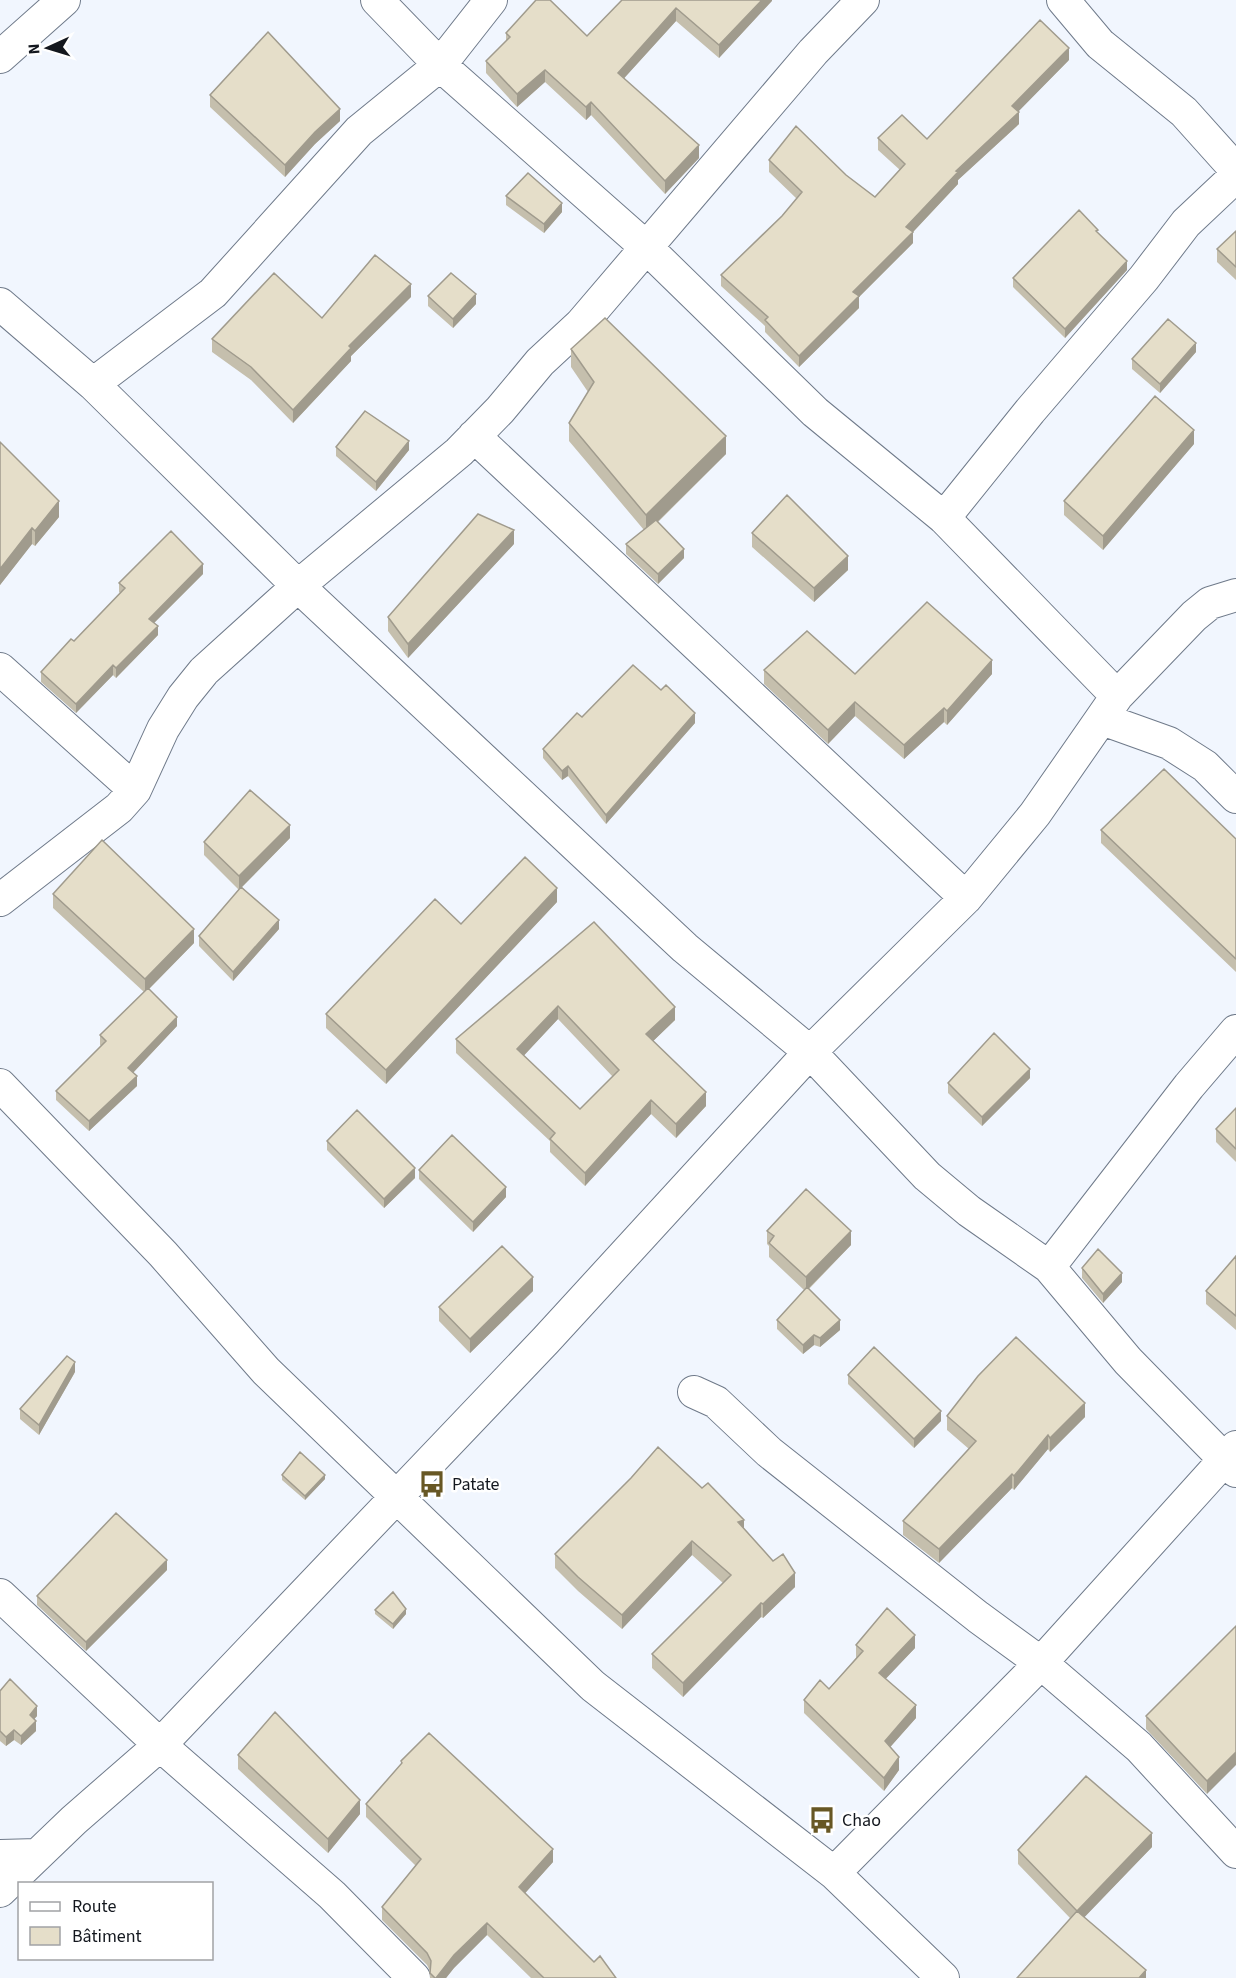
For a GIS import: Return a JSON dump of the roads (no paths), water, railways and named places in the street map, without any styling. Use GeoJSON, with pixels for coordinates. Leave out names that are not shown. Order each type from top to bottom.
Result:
{"type":"FeatureCollection","features":[{"type":"Feature","properties":{"kind":"street"},"geometry":{"type":"LineString","coordinates":[[0,57],[64,0]]}},
{"type":"Feature","properties":{"kind":"street"},"geometry":{"type":"LineString","coordinates":[[377,0],[440,65],[647,248],[815,412],[944,518],[1110,708],[1204,766],[1236,797]]}},
{"type":"Feature","properties":{"kind":"street"},"geometry":{"type":"LineString","coordinates":[[93,384],[213,293],[359,131],[440,65],[491,0]]}},
{"type":"Feature","properties":{"kind":"street"},"geometry":{"type":"LineString","coordinates":[[0,900],[118,808],[135,790],[163,729],[183,697],[235,641],[265,618],[298,586],[474,436],[540,362],[581,324],[712,168],[813,52],[863,0]]}},
{"type":"Feature","properties":{"kind":"street"},"geometry":{"type":"LineString","coordinates":[[1063,0],[1100,44],[1184,112],[1236,170]]}},
{"type":"Feature","properties":{"kind":"street"},"geometry":{"type":"LineString","coordinates":[[944,518],[1030,411],[1144,278],[1186,223],[1236,176]]}},
{"type":"Feature","properties":{"kind":"street"},"geometry":{"type":"LineString","coordinates":[[0,304],[93,384],[298,586],[685,948],[810,1052],[927,1176],[969,1211],[1049,1267],[1128,1361],[1232,1459],[1041,1663],[834,1874]]}},
{"type":"Feature","properties":{"kind":"street"},"geometry":{"type":"LineString","coordinates":[[474,436],[966,898]]}},
{"type":"Feature","properties":{"kind":"street"},"geometry":{"type":"LineString","coordinates":[[0,1891],[160,1745],[546,1340],[810,1052],[966,898],[1035,814],[1110,708],[1194,616],[1210,603],[1236,595]]}},
{"type":"Feature","properties":{"kind":"street"},"geometry":{"type":"LineString","coordinates":[[0,669],[135,790]]}},
{"type":"Feature","properties":{"kind":"street"},"geometry":{"type":"LineString","coordinates":[[1049,1267],[1189,1086],[1236,1031]]}},
{"type":"Feature","properties":{"kind":"street"},"geometry":{"type":"LineString","coordinates":[[0,1085],[163,1254],[266,1371],[593,1686],[834,1874],[943,1978]]}},
{"type":"Feature","properties":{"kind":"street"},"geometry":{"type":"LineString","coordinates":[[694,1392],[716,1402],[769,1452],[978,1617],[1041,1663],[1139,1747],[1236,1852]]}},
{"type":"Feature","properties":{"kind":"street"},"geometry":{"type":"LineString","coordinates":[[0,1595],[160,1745],[332,1895],[414,1978]]}},
{"type":"Feature","properties":{"kind":"street"},"geometry":{"type":"LineString","coordinates":[[0,1856],[37,1855]]}},
{"type":"Feature","properties":{"kind":"place","name":"Patate"},"geometry":{"type":"Point","coordinates":[432,1484]}},
{"type":"Feature","properties":{"kind":"place","name":"Chao"},"geometry":{"type":"Point","coordinates":[822,1820]}}]}
